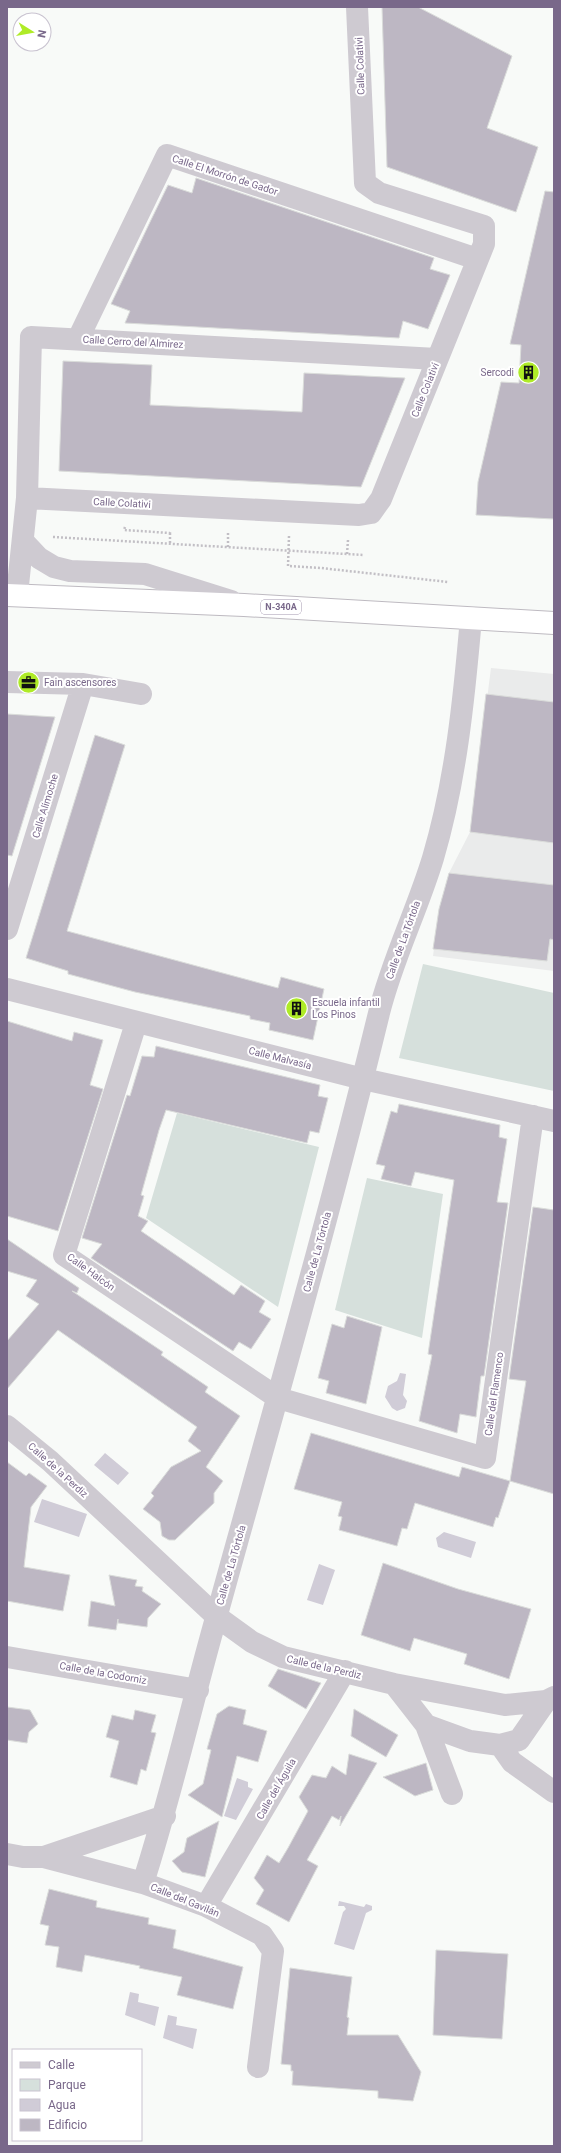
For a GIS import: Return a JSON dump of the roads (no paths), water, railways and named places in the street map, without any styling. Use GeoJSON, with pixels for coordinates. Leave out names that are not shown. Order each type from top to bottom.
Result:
{"type":"FeatureCollection","features":[{"type":"Feature","properties":{"kind":"highway","name":"N-340A"},"geometry":{"type":"LineString","coordinates":[[12,595],[244,605],[554,623]]}},
{"type":"Feature","properties":{"kind":"street","name":"Calle Colativi"},"geometry":{"type":"LineString","coordinates":[[27,498],[359,515],[371,513],[381,499],[484,244],[484,226],[379,193],[365,183],[357,7]]}},
{"type":"Feature","properties":{"kind":"street","name":"Calle El Morrón de Gador"},"geometry":{"type":"LineString","coordinates":[[78,340],[166,155],[477,259]]}},
{"type":"Feature","properties":{"kind":"street","name":"Calle Cerro del Almirez"},"geometry":{"type":"LineString","coordinates":[[12,595],[23,541],[27,498],[31,337],[437,359]]}},
{"type":"Feature","properties":{"kind":"street"},"geometry":{"type":"LineString","coordinates":[[23,541],[39,558],[54,567],[70,571],[145,574],[244,605]]}},
{"type":"Feature","properties":{"kind":"street","name":"Calle de La Tórtola"},"geometry":{"type":"LineString","coordinates":[[143,1884],[165,1816],[216,1616],[278,1398],[363,1079],[385,988],[433,858],[453,773],[465,688],[471,618]]}},
{"type":"Feature","properties":{"kind":"street"},"geometry":{"type":"LineString","coordinates":[[7,682],[83,684],[141,694]]}},
{"type":"Feature","properties":{"kind":"street","name":"Calle Alimoche"},"geometry":{"type":"LineString","coordinates":[[7,929],[12,896],[83,684]]}},
{"type":"Feature","properties":{"kind":"street","name":"Calle Malvasía"},"geometry":{"type":"LineString","coordinates":[[7,989],[136,1023],[363,1079],[554,1121]]}},
{"type":"Feature","properties":{"kind":"street","name":"Calle Halcón"},"geometry":{"type":"LineString","coordinates":[[136,1023],[64,1255],[278,1398]]}},
{"type":"Feature","properties":{"kind":"street","name":"Calle del Flamenco"},"geometry":{"type":"LineString","coordinates":[[278,1398],[485,1458],[533,1116]]}},
{"type":"Feature","properties":{"kind":"street","name":"Calle de la Perdiz"},"geometry":{"type":"LineString","coordinates":[[7,1426],[50,1461],[216,1616],[252,1642],[282,1657],[394,1684],[505,1705],[550,1699]]}},
{"type":"Feature","properties":{"kind":"street","name":"Calle de la Codorniz"},"geometry":{"type":"LineString","coordinates":[[7,1657],[198,1690]]}},
{"type":"Feature","properties":{"kind":"street","name":"Calle del Águila"},"geometry":{"type":"LineString","coordinates":[[206,1906],[345,1671]]}},
{"type":"Feature","properties":{"kind":"street"},"geometry":{"type":"LineString","coordinates":[[394,1684],[426,1725],[452,1794]]}},
{"type":"Feature","properties":{"kind":"street"},"geometry":{"type":"LineString","coordinates":[[426,1725],[470,1741],[500,1745],[519,1740],[550,1699]]}},
{"type":"Feature","properties":{"kind":"street"},"geometry":{"type":"LineString","coordinates":[[500,1745],[512,1762],[554,1792]]}},
{"type":"Feature","properties":{"kind":"street","name":"Calle del Gavilán"},"geometry":{"type":"LineString","coordinates":[[44,1857],[165,1816]]}},
{"type":"Feature","properties":{"kind":"street","name":"Calle del Gavilán"},"geometry":{"type":"LineString","coordinates":[[7,1854],[23,1857],[44,1857],[143,1884],[206,1906],[262,1935],[273,1951],[258,2067]]}},
{"type":"Feature","properties":{"kind":"water"},"geometry":{"type":"Polygon","coordinates":[[[400,1373],[406,1374],[403,1395],[407,1401],[405,1408],[397,1411],[392,1408],[385,1397],[388,1386],[397,1381],[400,1373]]]}},
{"type":"Feature","properties":{"kind":"water"},"geometry":{"type":"Polygon","coordinates":[[[105,1453],[129,1473],[118,1485],[94,1465],[105,1453]]]}},
{"type":"Feature","properties":{"kind":"water"},"geometry":{"type":"Polygon","coordinates":[[[42,1499],[87,1514],[79,1537],[34,1522],[42,1499]]]}},
{"type":"Feature","properties":{"kind":"water"},"geometry":{"type":"Polygon","coordinates":[[[444,1532],[476,1542],[471,1558],[438,1547],[436,1538],[444,1532]]]}},
{"type":"Feature","properties":{"kind":"water"},"geometry":{"type":"Polygon","coordinates":[[[319,1564],[335,1570],[323,1605],[307,1600],[319,1564]]]}},
{"type":"Feature","properties":{"kind":"water"},"geometry":{"type":"Polygon","coordinates":[[[237,1778],[248,1782],[248,1787],[253,1789],[236,1820],[224,1816],[237,1778]]]}},
{"type":"Feature","properties":{"kind":"water"},"geometry":{"type":"Polygon","coordinates":[[[339,1901],[364,1907],[366,1904],[372,1906],[372,1910],[366,1913],[354,1950],[334,1944],[343,1912],[346,1909],[344,1906],[338,1906],[339,1901]]]}},
{"type":"Feature","properties":{"kind":"water"},"geometry":{"type":"Polygon","coordinates":[[[130,1992],[139,1994],[138,2002],[159,2007],[155,2026],[125,2015],[130,1992]]]}},
{"type":"Feature","properties":{"kind":"water"},"geometry":{"type":"Polygon","coordinates":[[[168,2015],[177,2017],[176,2025],[197,2029],[193,2049],[163,2038],[168,2015]]]}},
{"type":"Feature","properties":{"kind":"place","name":"Sercodi"},"geometry":{"type":"Point","coordinates":[529,372]}},
{"type":"Feature","properties":{"kind":"place","name":"Fain ascensores"},"geometry":{"type":"Point","coordinates":[28,682]}},
{"type":"Feature","properties":{"kind":"place","name":"Escuela infantil Los Pinos"},"geometry":{"type":"Point","coordinates":[297,1008]}}]}
